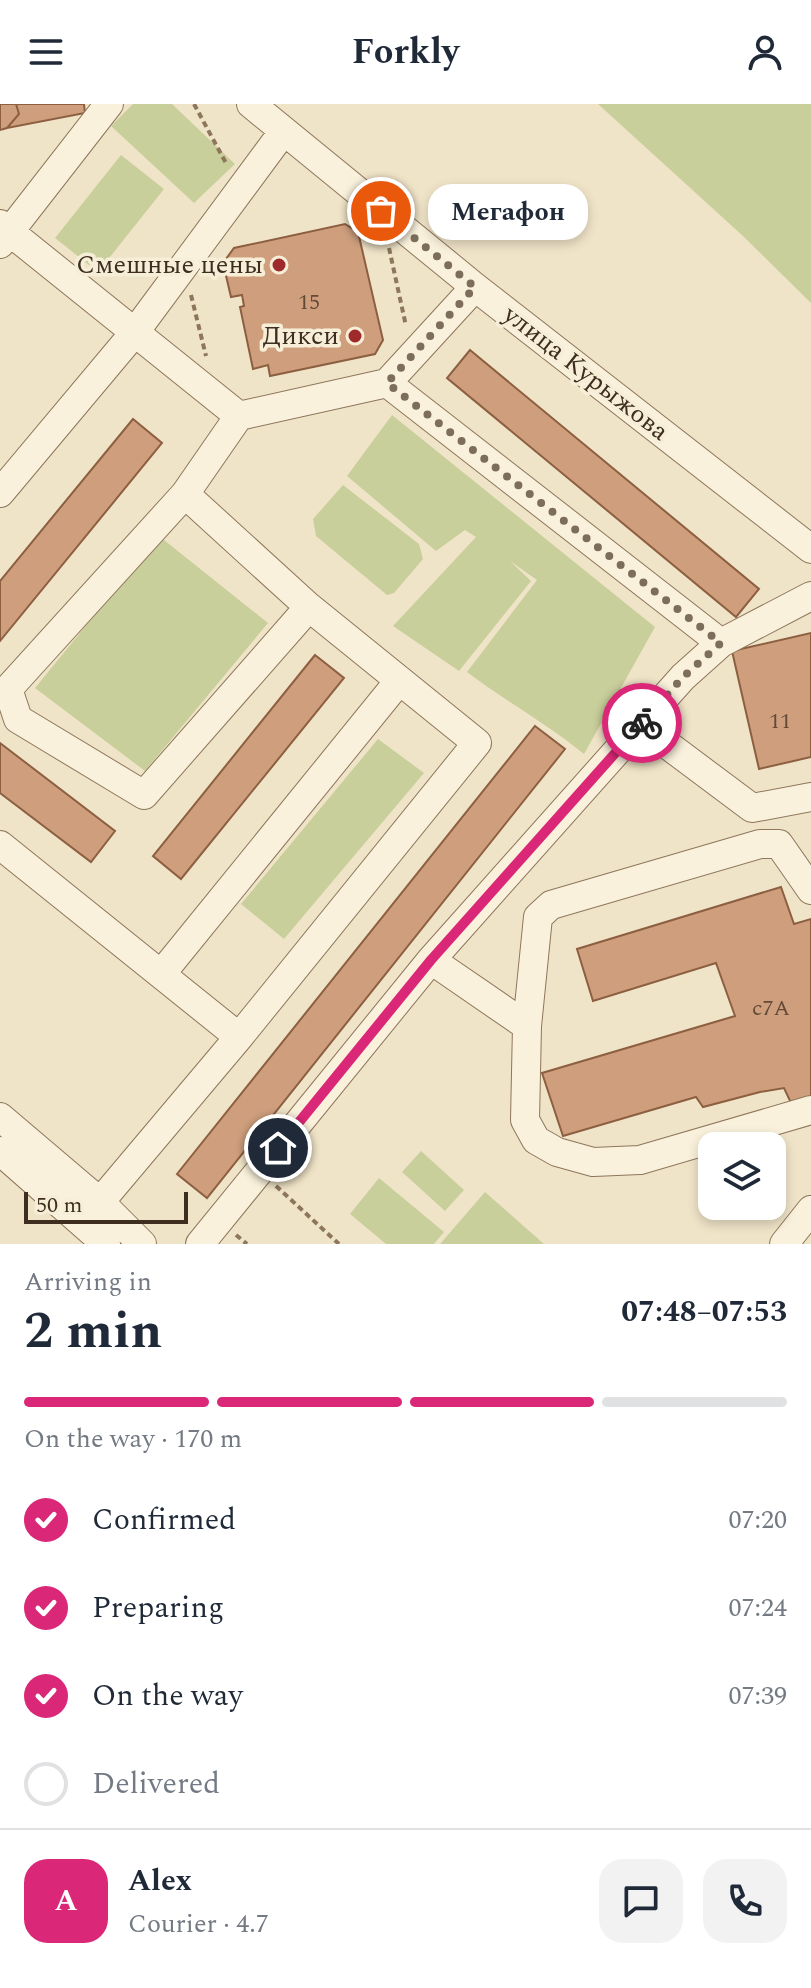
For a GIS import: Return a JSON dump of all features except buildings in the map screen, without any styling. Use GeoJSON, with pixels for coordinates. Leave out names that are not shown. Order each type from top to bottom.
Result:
{"type":"FeatureCollection","features":[{"type":"Feature","properties":{"kind":"street"},"geometry":{"type":"LineString","coordinates":[[109,104],[3,233],[135,332],[239,416]]}},
{"type":"Feature","properties":{"kind":"street","name":"улица Курыжова"},"geometry":{"type":"LineString","coordinates":[[251,104],[475,287],[811,549]]}},
{"type":"Feature","properties":{"kind":"street"},"geometry":{"type":"LineString","coordinates":[[0,493],[135,332],[283,132]]}},
{"type":"Feature","properties":{"kind":"street"},"geometry":{"type":"LineString","coordinates":[[309,607],[144,795],[18,719],[8,689],[185,494],[239,416],[387,383],[475,287]]}},
{"type":"Feature","properties":{"kind":"street"},"geometry":{"type":"LineString","coordinates":[[387,383],[721,643]]}},
{"type":"Feature","properties":{"kind":"street"},"geometry":{"type":"LineString","coordinates":[[100,1202],[239,1037],[477,743],[309,607],[185,494]]}},
{"type":"Feature","properties":{"kind":"street"},"geometry":{"type":"LineString","coordinates":[[200,1244],[431,960],[683,677],[721,643],[811,596]]}},
{"type":"Feature","properties":{"kind":"street"},"geometry":{"type":"LineString","coordinates":[[162,973],[399,681]]}},
{"type":"Feature","properties":{"kind":"street"},"geometry":{"type":"LineString","coordinates":[[641,725],[752,808],[811,797]]}},
{"type":"Feature","properties":{"kind":"street"},"geometry":{"type":"LineString","coordinates":[[811,890],[779,844],[760,844],[551,905],[538,917],[527,1026],[525,1120],[536,1140],[557,1152],[593,1162],[640,1160],[811,1110]]}},
{"type":"Feature","properties":{"kind":"street"},"geometry":{"type":"LineString","coordinates":[[0,845],[239,1037]]}},
{"type":"Feature","properties":{"kind":"street"},"geometry":{"type":"LineString","coordinates":[[431,960],[527,1026]]}},
{"type":"Feature","properties":{"kind":"street"},"geometry":{"type":"LineString","coordinates":[[0,1117],[100,1202],[142,1244]]}},
{"type":"Feature","properties":{"kind":"street"},"geometry":{"type":"LineString","coordinates":[[0,1151],[106,1244]]}},
{"type":"Feature","properties":{"kind":"street"},"geometry":{"type":"LineString","coordinates":[[784,1244],[811,1210]]}},
{"type":"Feature","properties":{"kind":"path"},"geometry":{"type":"LineString","coordinates":[[194,104],[240,190]]}},
{"type":"Feature","properties":{"kind":"path"},"geometry":{"type":"LineString","coordinates":[[381,211],[413,355]]}},
{"type":"Feature","properties":{"kind":"path"},"geometry":{"type":"LineString","coordinates":[[185,265],[215,397]]}},
{"type":"Feature","properties":{"kind":"path"},"geometry":{"type":"LineString","coordinates":[[259,1171],[339,1244]]}},
{"type":"Feature","properties":{"kind":"green space"},"geometry":{"type":"Polygon","coordinates":[[[133,104],[172,104],[235,164],[194,203],[111,126],[133,104]]]}},
{"type":"Feature","properties":{"kind":"green space"},"geometry":{"type":"Polygon","coordinates":[[[598,104],[811,104],[811,303],[744,237],[598,104]]]}},
{"type":"Feature","properties":{"kind":"green space"},"geometry":{"type":"Polygon","coordinates":[[[121,155],[164,189],[98,272],[55,238],[121,155]]]}},
{"type":"Feature","properties":{"kind":"green space"},"geometry":{"type":"Polygon","coordinates":[[[392,415],[655,627],[584,754],[467,672],[537,580],[510,561],[531,581],[459,671],[393,626],[476,537],[465,530],[436,551],[347,476],[392,415]]]}},
{"type":"Feature","properties":{"kind":"green space"},"geometry":{"type":"Polygon","coordinates":[[[343,485],[419,544],[423,559],[394,593],[387,595],[316,536],[313,519],[343,485]]]}},
{"type":"Feature","properties":{"kind":"green space"},"geometry":{"type":"Polygon","coordinates":[[[159,536],[268,623],[145,771],[35,688],[159,536]]]}},
{"type":"Feature","properties":{"kind":"green space"},"geometry":{"type":"Polygon","coordinates":[[[378,739],[424,773],[284,939],[241,904],[378,739]]]}},
{"type":"Feature","properties":{"kind":"green space"},"geometry":{"type":"Polygon","coordinates":[[[421,1151],[464,1190],[445,1211],[402,1172],[421,1151]]]}},
{"type":"Feature","properties":{"kind":"green space"},"geometry":{"type":"Polygon","coordinates":[[[379,1178],[444,1232],[434,1244],[386,1244],[350,1214],[379,1178]]]}},
{"type":"Feature","properties":{"kind":"green space"},"geometry":{"type":"Polygon","coordinates":[[[485,1192],[544,1244],[440,1244],[485,1192]]]}},
{"type":"Feature","properties":{"kind":"way so far"},"geometry":{"type":"LineString","coordinates":[[381,211],[475,287],[387,383],[721,643],[683,677],[642,723]]}},
{"type":"Feature","properties":{"kind":"place","name":"Мегафон"},"geometry":{"type":"Point","coordinates":[381,211]}},
{"type":"Feature","properties":{"kind":"place","name":"Смешные цены"},"geometry":{"type":"Point","coordinates":[279,265]}},
{"type":"Feature","properties":{"kind":"place","name":"Дикси"},"geometry":{"type":"Point","coordinates":[355,336]}},
{"type":"Feature","properties":{"kind":"route"},"geometry":{"type":"LineString","coordinates":[[278,1148],[431,960],[642,723]]}}]}
